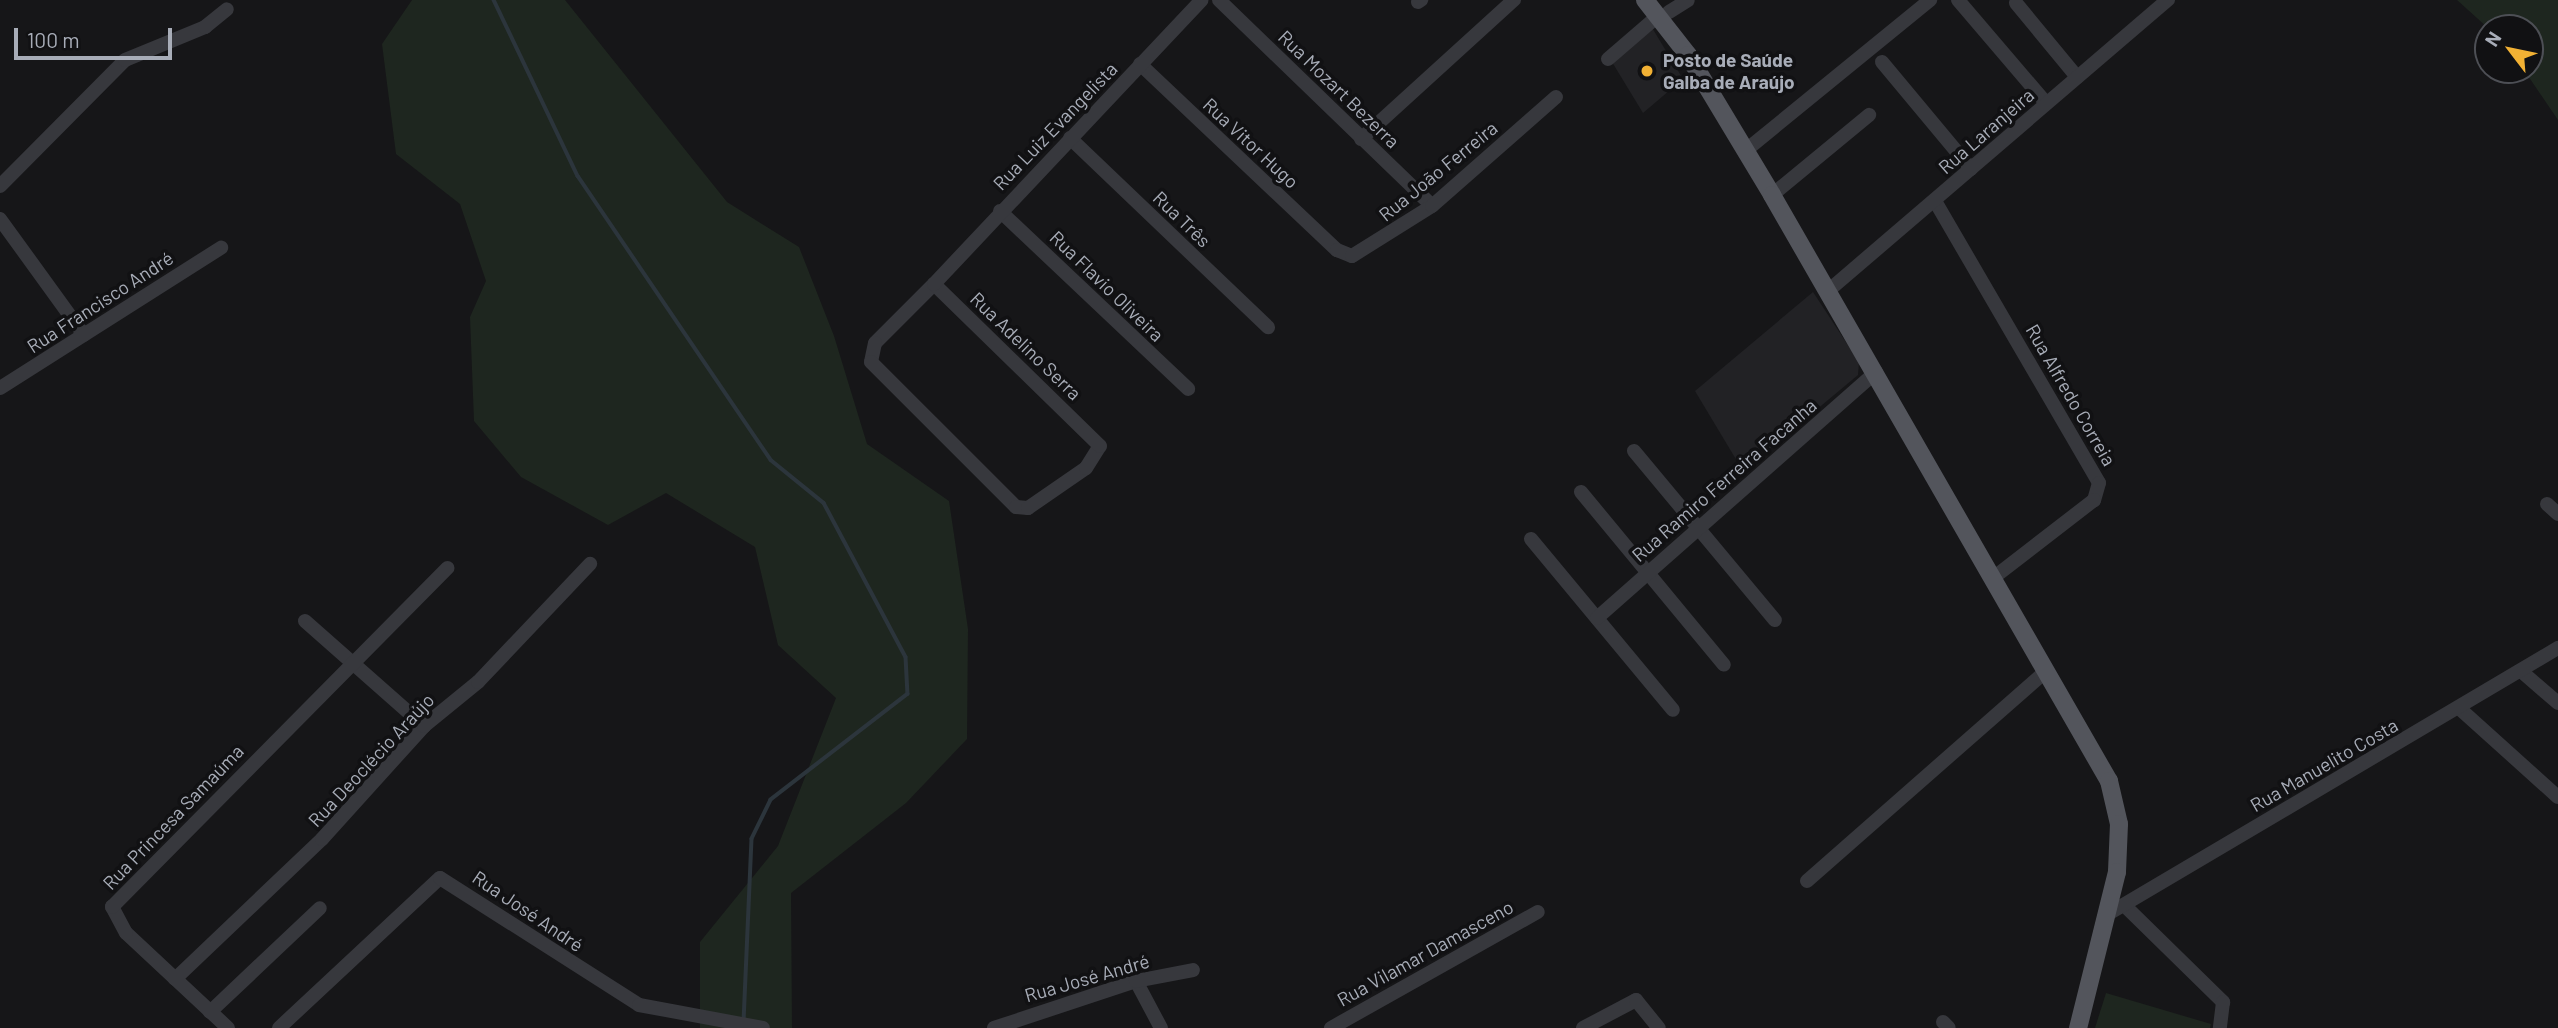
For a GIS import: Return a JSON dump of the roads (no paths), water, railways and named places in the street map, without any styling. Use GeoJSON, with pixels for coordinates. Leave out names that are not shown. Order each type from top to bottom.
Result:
{"type":"FeatureCollection","features":[{"type":"Feature","properties":{"kind":"main road"},"geometry":{"type":"LineString","coordinates":[[1645,0],[1663,9],[1876,372],[2046,671],[2115,799],[2118,860],[2108,914],[2078,1028]]}},
{"type":"Feature","properties":{"kind":"street","name":"Rua Luiz Evangelista"},"geometry":{"type":"LineString","coordinates":[[1095,439],[1101,450],[1086,468],[1040,502],[1016,507],[871,362],[875,343],[1202,0]]}},
{"type":"Feature","properties":{"kind":"street","name":"Rua Mozart Bezerra"},"geometry":{"type":"LineString","coordinates":[[1219,0],[1432,205]]}},
{"type":"Feature","properties":{"kind":"street"},"geometry":{"type":"LineString","coordinates":[[1361,139],[1514,0]]}},
{"type":"Feature","properties":{"kind":"street"},"geometry":{"type":"LineString","coordinates":[[1608,59],[1663,9],[1688,0]]}},
{"type":"Feature","properties":{"kind":"street"},"geometry":{"type":"LineString","coordinates":[[1745,151],[1930,0]]}},
{"type":"Feature","properties":{"kind":"street"},"geometry":{"type":"LineString","coordinates":[[1958,0],[2046,103]]}},
{"type":"Feature","properties":{"kind":"street","name":"Rua Laranjeira"},"geometry":{"type":"LineString","coordinates":[[1828,290],[1935,201],[2161,2]]}},
{"type":"Feature","properties":{"kind":"street"},"geometry":{"type":"LineString","coordinates":[[2016,3],[2077,77]]}},
{"type":"Feature","properties":{"kind":"street"},"geometry":{"type":"LineString","coordinates":[[2,179],[125,60],[205,27],[227,9]]}},
{"type":"Feature","properties":{"kind":"street"},"geometry":{"type":"LineString","coordinates":[[1882,62],[1971,169]]}},
{"type":"Feature","properties":{"kind":"street","name":"Rua Vitor Hugo"},"geometry":{"type":"LineString","coordinates":[[1140,64],[1336,250]]}},
{"type":"Feature","properties":{"kind":"street","name":"Rua João Ferreira"},"geometry":{"type":"LineString","coordinates":[[1336,250],[1359,254],[1432,205],[1556,97]]}},
{"type":"Feature","properties":{"kind":"street"},"geometry":{"type":"LineString","coordinates":[[1772,195],[1870,115]]}},
{"type":"Feature","properties":{"kind":"street","name":"Rua Três"},"geometry":{"type":"LineString","coordinates":[[1070,138],[1268,327]]}},
{"type":"Feature","properties":{"kind":"street","name":"Rua Alfredo Correia"},"geometry":{"type":"LineString","coordinates":[[1935,201],[2099,483],[2094,500],[1993,578]]}},
{"type":"Feature","properties":{"kind":"street","name":"Rua Flavio Oliveira"},"geometry":{"type":"LineString","coordinates":[[1000,211],[1188,389]]}},
{"type":"Feature","properties":{"kind":"street"},"geometry":{"type":"LineString","coordinates":[[0,219],[84,335]]}},
{"type":"Feature","properties":{"kind":"street","name":"Rua Francisco André"},"geometry":{"type":"LineString","coordinates":[[0,388],[221,248]]}},
{"type":"Feature","properties":{"kind":"street","name":"Rua Adelino Serra"},"geometry":{"type":"LineString","coordinates":[[936,282],[1095,439]]}},
{"type":"Feature","properties":{"kind":"street","name":"Rua Ramiro Ferreira Facanha"},"geometry":{"type":"LineString","coordinates":[[1597,618],[1876,372]]}},
{"type":"Feature","properties":{"kind":"street"},"geometry":{"type":"LineString","coordinates":[[1634,451],[1775,620]]}},
{"type":"Feature","properties":{"kind":"street"},"geometry":{"type":"LineString","coordinates":[[1581,492],[1724,665]]}},
{"type":"Feature","properties":{"kind":"street"},"geometry":{"type":"LineString","coordinates":[[1531,539],[1673,710]]}},
{"type":"Feature","properties":{"kind":"street","name":"Rua Deoclécio Araújo"},"geometry":{"type":"LineString","coordinates":[[175,979],[322,839],[424,726],[478,682],[590,564]]}},
{"type":"Feature","properties":{"kind":"street"},"geometry":{"type":"LineString","coordinates":[[351,661],[448,568]]}},
{"type":"Feature","properties":{"kind":"street"},"geometry":{"type":"LineString","coordinates":[[305,621],[424,726]]}},
{"type":"Feature","properties":{"kind":"street","name":"Rua Manuelito Costa"},"geometry":{"type":"LineString","coordinates":[[2108,914],[2558,648]]}},
{"type":"Feature","properties":{"kind":"street","name":"Rua Princesa Samaúma"},"geometry":{"type":"LineString","coordinates":[[228,1028],[118,925],[113,907],[351,661]]}},
{"type":"Feature","properties":{"kind":"street"},"geometry":{"type":"LineString","coordinates":[[1807,881],[2046,671]]}},
{"type":"Feature","properties":{"kind":"street"},"geometry":{"type":"LineString","coordinates":[[2521,671],[2558,704]]}},
{"type":"Feature","properties":{"kind":"street"},"geometry":{"type":"LineString","coordinates":[[2459,708],[2558,797]]}},
{"type":"Feature","properties":{"kind":"street","name":"Rua José André"},"geometry":{"type":"LineString","coordinates":[[279,1028],[440,878],[623,998],[730,1024],[762,1028]]}},
{"type":"Feature","properties":{"kind":"street"},"geometry":{"type":"LineString","coordinates":[[2124,905],[2223,1002],[2220,1028]]}},
{"type":"Feature","properties":{"kind":"street"},"geometry":{"type":"LineString","coordinates":[[211,1012],[320,908]]}},
{"type":"Feature","properties":{"kind":"street","name":"Rua Vilamar Damasceno"},"geometry":{"type":"LineString","coordinates":[[1331,1028],[1538,912]]}},
{"type":"Feature","properties":{"kind":"street","name":"Rua José André"},"geometry":{"type":"LineString","coordinates":[[994,1028],[1136,981],[1193,970]]}},
{"type":"Feature","properties":{"kind":"street"},"geometry":{"type":"LineString","coordinates":[[1136,981],[1161,1028]]}},
{"type":"Feature","properties":{"kind":"street"},"geometry":{"type":"LineString","coordinates":[[1583,1028],[1636,1000],[1659,1028]]}},
{"type":"Feature","properties":{"kind":"waterway"},"geometry":{"type":"LineString","coordinates":[[494,0],[578,176],[771,460],[824,503],[906,657],[908,694],[771,800],[752,839],[744,1019]]}},
{"type":"Feature","properties":{"kind":"place","name":"Posto de Saúde Galba de Araújo"},"geometry":{"type":"Point","coordinates":[1647,71]}}]}
